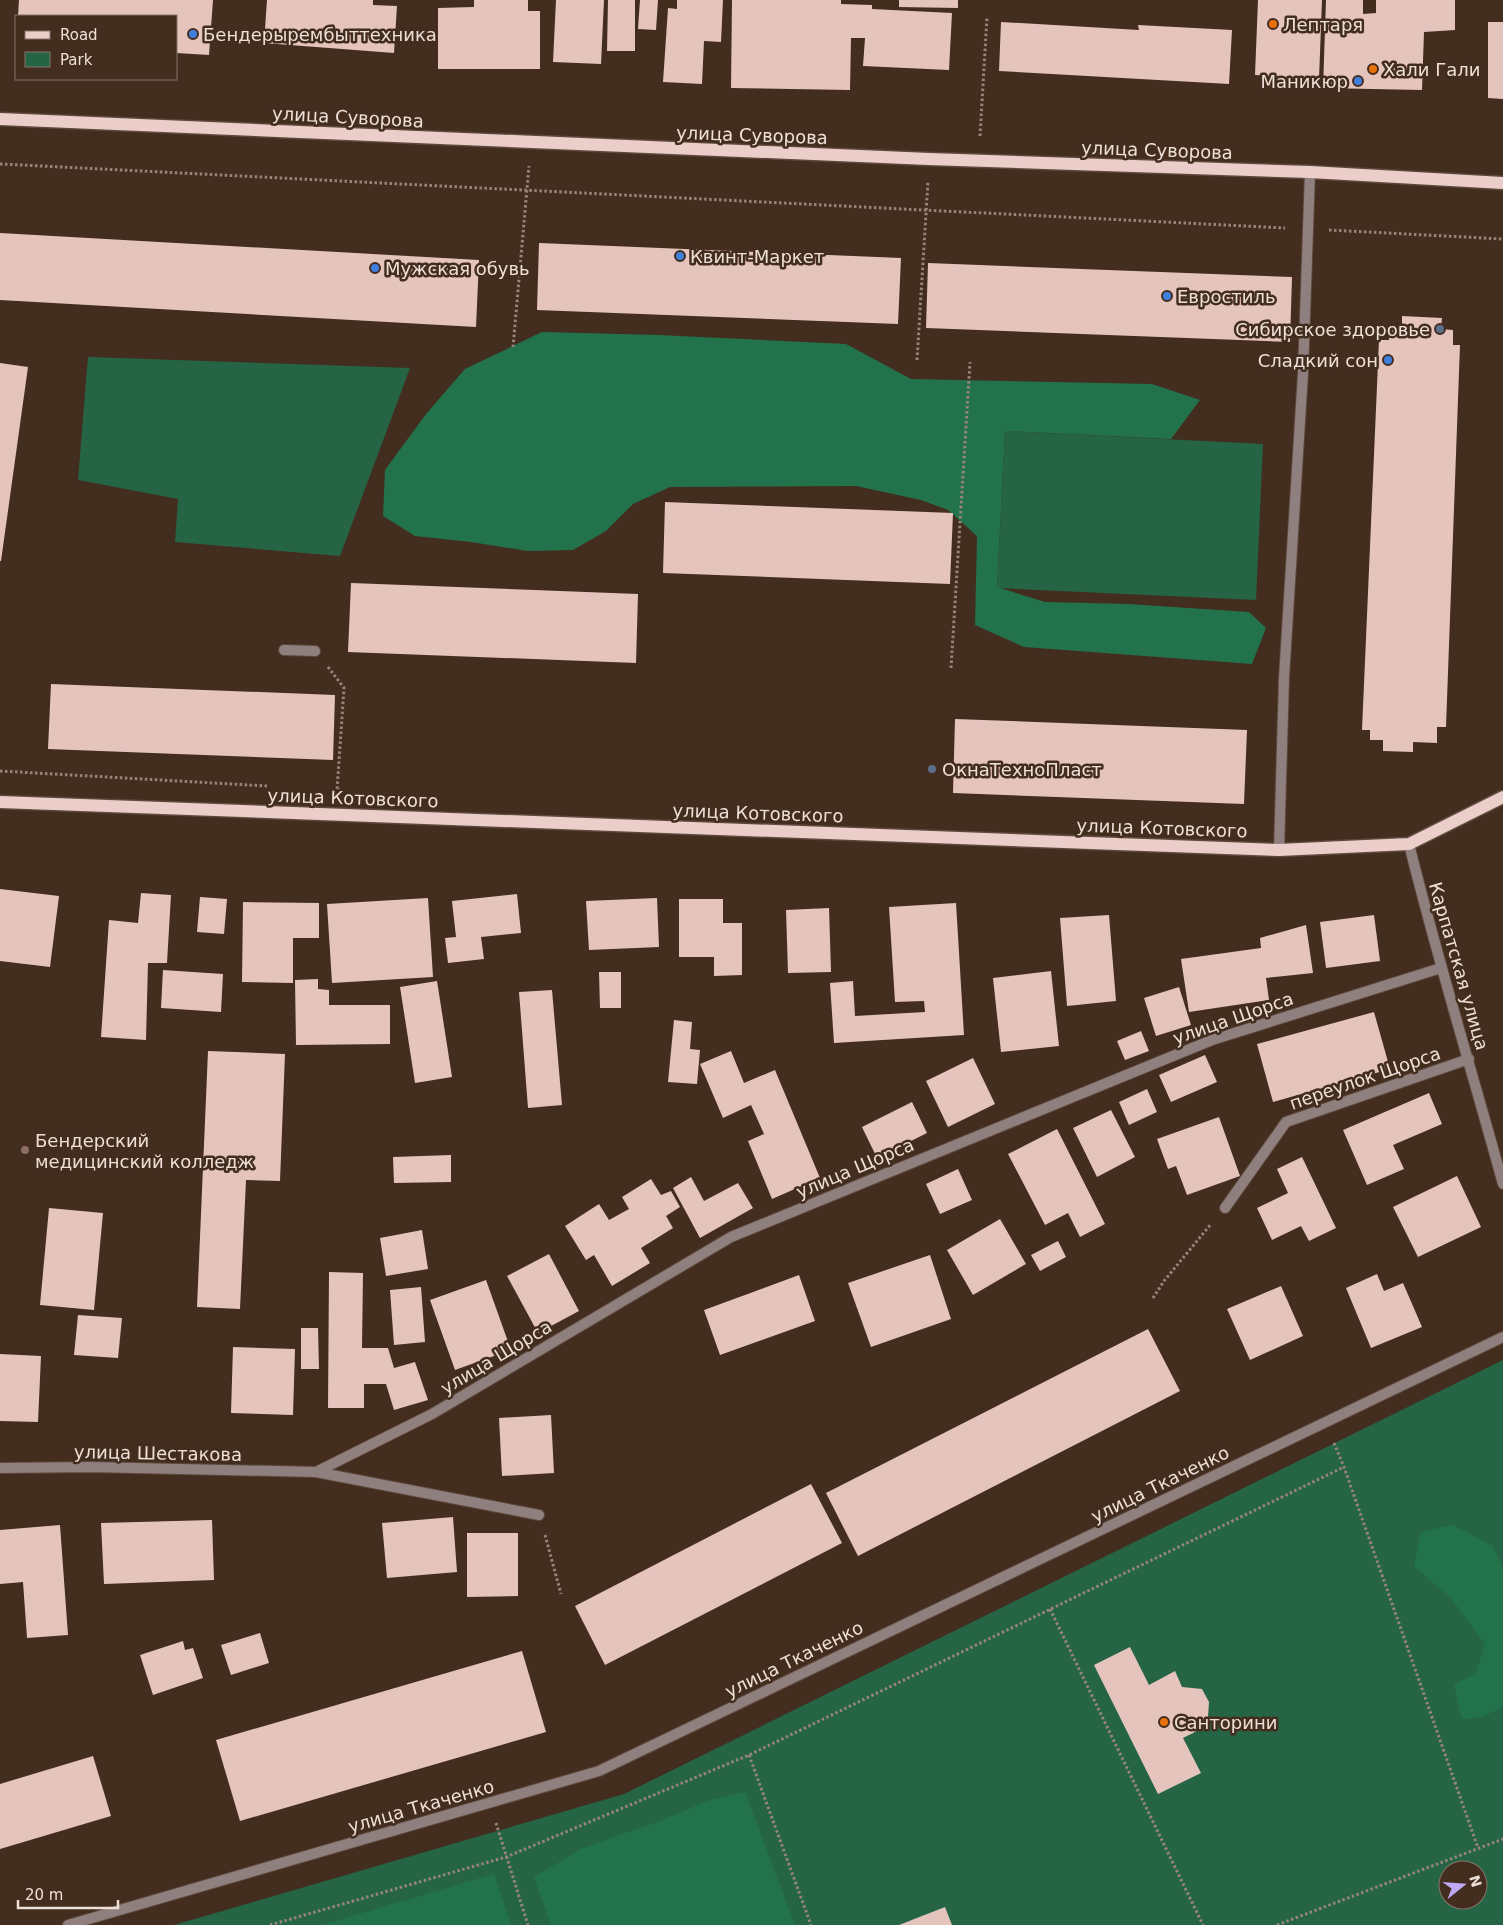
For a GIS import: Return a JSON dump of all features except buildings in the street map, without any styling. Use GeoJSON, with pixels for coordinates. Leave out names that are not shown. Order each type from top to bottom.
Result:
{"type":"FeatureCollection","features":[{"type":"Feature","properties":{"kind":"main road","name":"улица Суворова"},"geometry":{"type":"LineString","coordinates":[[0,119],[929,160],[1310,172],[1503,183]]}},
{"type":"Feature","properties":{"kind":"main road","name":"улица Котовского"},"geometry":{"type":"LineString","coordinates":[[0,802],[1279,850],[1409,844],[1503,797]]}},
{"type":"Feature","properties":{"kind":"street"},"geometry":{"type":"LineString","coordinates":[[1279,850],[1284,678],[1303,373],[1310,172]]}},
{"type":"Feature","properties":{"kind":"street"},"geometry":{"type":"LineString","coordinates":[[284,650],[315,651]]}},
{"type":"Feature","properties":{"kind":"street","name":"Карпатская улица"},"geometry":{"type":"LineString","coordinates":[[1409,844],[1441,968],[1469,1059],[1503,1184]]}},
{"type":"Feature","properties":{"kind":"street","name":"улица Щорса"},"geometry":{"type":"LineString","coordinates":[[316,1472],[432,1414],[731,1237],[1212,1040],[1441,968]]}},
{"type":"Feature","properties":{"kind":"street","name":"переулок Щорса"},"geometry":{"type":"LineString","coordinates":[[1225,1208],[1286,1122],[1469,1059]]}},
{"type":"Feature","properties":{"kind":"street","name":"улица Ткаченко"},"geometry":{"type":"LineString","coordinates":[[68,1925],[599,1771],[1503,1337]]}},
{"type":"Feature","properties":{"kind":"street","name":"улица Шестакова"},"geometry":{"type":"LineString","coordinates":[[0,1468],[100,1467],[316,1472],[539,1515]]}},
{"type":"Feature","properties":{"kind":"path"},"geometry":{"type":"LineString","coordinates":[[979,161],[987,17]]}},
{"type":"Feature","properties":{"kind":"path"},"geometry":{"type":"LineString","coordinates":[[513,347],[532,143]]}},
{"type":"Feature","properties":{"kind":"path"},"geometry":{"type":"LineString","coordinates":[[917,360],[929,160]]}},
{"type":"Feature","properties":{"kind":"path"},"geometry":{"type":"LineString","coordinates":[[0,164],[1503,240]]}},
{"type":"Feature","properties":{"kind":"path"},"geometry":{"type":"LineString","coordinates":[[951,668],[970,362]]}},
{"type":"Feature","properties":{"kind":"path"},"geometry":{"type":"LineString","coordinates":[[315,651],[344,688],[337,790]]}},
{"type":"Feature","properties":{"kind":"path"},"geometry":{"type":"LineString","coordinates":[[0,771],[268,786]]}},
{"type":"Feature","properties":{"kind":"path"},"geometry":{"type":"LineString","coordinates":[[327,789],[347,790]]}},
{"type":"Feature","properties":{"kind":"path"},"geometry":{"type":"LineString","coordinates":[[1153,1298],[1164,1281],[1225,1208]]}},
{"type":"Feature","properties":{"kind":"path"},"geometry":{"type":"LineString","coordinates":[[270,1925],[506,1857],[749,1755],[1344,1466],[1478,1848]]}},
{"type":"Feature","properties":{"kind":"path"},"geometry":{"type":"LineString","coordinates":[[539,1515],[561,1594]]}},
{"type":"Feature","properties":{"kind":"path"},"geometry":{"type":"LineString","coordinates":[[1050,1609],[1203,1925]]}},
{"type":"Feature","properties":{"kind":"path"},"geometry":{"type":"LineString","coordinates":[[749,1755],[811,1925]]}},
{"type":"Feature","properties":{"kind":"path"},"geometry":{"type":"LineString","coordinates":[[490,1802],[528,1925]]}},
{"type":"Feature","properties":{"kind":"path"},"geometry":{"type":"LineString","coordinates":[[1277,1925],[1503,1839]]}},
{"type":"Feature","properties":{"kind":"green space"},"geometry":{"type":"Polygon","coordinates":[[[542,332],[658,335],[846,344],[911,379],[1152,384],[1200,400],[1171,439],[1005,431],[997,587],[1045,602],[1129,604],[1249,612],[1266,628],[1252,664],[1024,647],[975,625],[977,536],[948,510],[921,500],[856,486],[670,487],[633,504],[606,531],[573,550],[528,551],[415,536],[383,516],[385,470],[426,414],[465,369],[542,332]]]}},
{"type":"Feature","properties":{"kind":"green space"},"geometry":{"type":"Polygon","coordinates":[[[88,357],[410,368],[340,556],[175,542],[178,499],[78,480],[88,357]]]}},
{"type":"Feature","properties":{"kind":"green space"},"geometry":{"type":"Polygon","coordinates":[[[1005,431],[1263,444],[1256,600],[997,588],[1005,431]]]}},
{"type":"Feature","properties":{"kind":"green space"},"geometry":{"type":"Polygon","coordinates":[[[1503,1360],[1503,1925],[174,1925],[624,1794],[1503,1360]]]}},
{"type":"Feature","properties":{"kind":"green space"},"geometry":{"type":"Polygon","coordinates":[[[1453,1525],[1493,1546],[1503,1568],[1503,1707],[1482,1717],[1462,1719],[1454,1685],[1476,1673],[1485,1644],[1451,1598],[1414,1566],[1421,1532],[1453,1525]]]}},
{"type":"Feature","properties":{"kind":"green space"},"geometry":{"type":"Polygon","coordinates":[[[745,1792],[795,1925],[551,1925],[534,1877],[583,1848],[663,1820],[707,1801],[745,1792]]]}},
{"type":"Feature","properties":{"kind":"green space"},"geometry":{"type":"Polygon","coordinates":[[[494,1874],[511,1925],[322,1925],[494,1874]]]}},
{"type":"Feature","properties":{"kind":"place","name":"Лептаря"},"geometry":{"type":"Point","coordinates":[1273,24]}},
{"type":"Feature","properties":{"kind":"place","name":"Бендерырембыттехника"},"geometry":{"type":"Point","coordinates":[193,34]}},
{"type":"Feature","properties":{"kind":"place","name":"Хали Гали"},"geometry":{"type":"Point","coordinates":[1373,69]}},
{"type":"Feature","properties":{"kind":"place","name":"Маникюр"},"geometry":{"type":"Point","coordinates":[1358,81]}},
{"type":"Feature","properties":{"kind":"place","name":"Квинт-Маркет"},"geometry":{"type":"Point","coordinates":[680,256]}},
{"type":"Feature","properties":{"kind":"place","name":"Мужская обувь"},"geometry":{"type":"Point","coordinates":[375,268]}},
{"type":"Feature","properties":{"kind":"place","name":"Евростиль"},"geometry":{"type":"Point","coordinates":[1167,296]}},
{"type":"Feature","properties":{"kind":"place","name":"Сибирское здоровье"},"geometry":{"type":"Point","coordinates":[1440,329]}},
{"type":"Feature","properties":{"kind":"place","name":"Сладкий сон"},"geometry":{"type":"Point","coordinates":[1388,360]}},
{"type":"Feature","properties":{"kind":"place","name":"ОкнаТехноПласт"},"geometry":{"type":"Point","coordinates":[932,769]}},
{"type":"Feature","properties":{"kind":"place","name":"Бендерский медицинский колледж"},"geometry":{"type":"Point","coordinates":[25,1150]}},
{"type":"Feature","properties":{"kind":"place","name":"Санторини"},"geometry":{"type":"Point","coordinates":[1164,1722]}}]}
